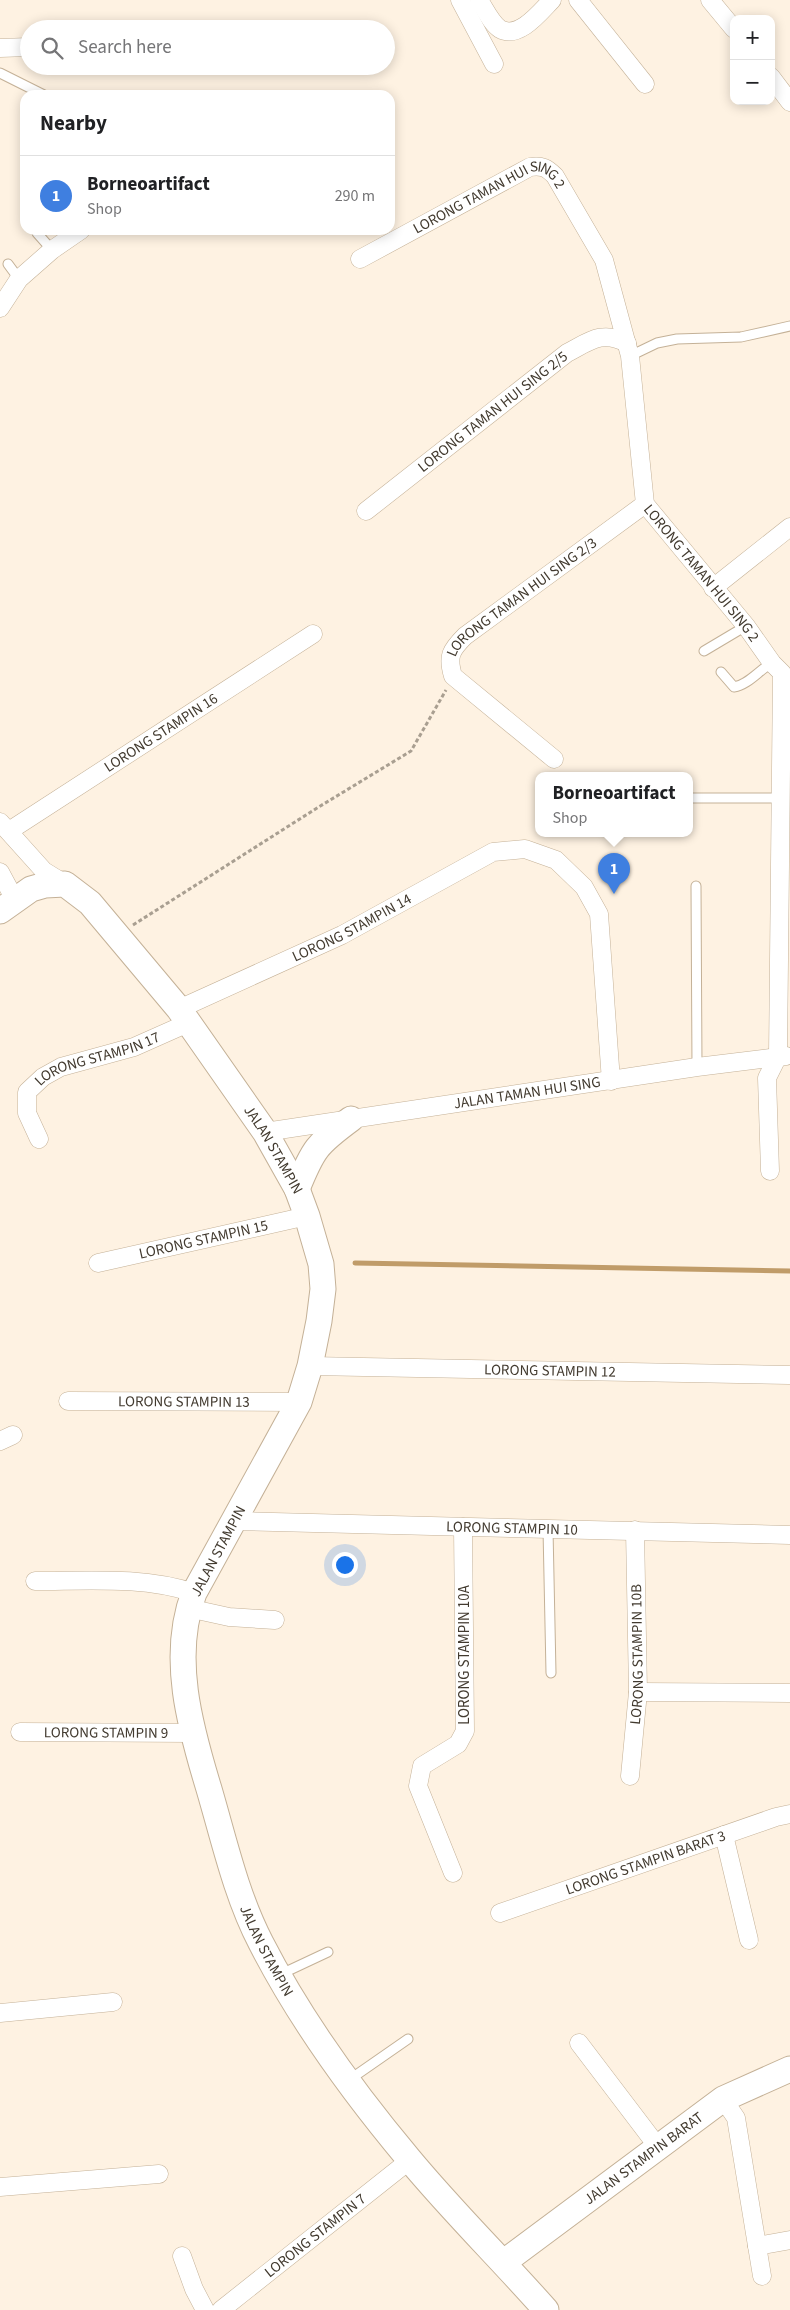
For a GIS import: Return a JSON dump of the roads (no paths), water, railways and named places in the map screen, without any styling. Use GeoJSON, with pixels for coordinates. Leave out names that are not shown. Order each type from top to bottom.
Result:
{"type":"FeatureCollection","features":[{"type":"Feature","properties":{"kind":"street"},"geometry":{"type":"LineString","coordinates":[[460,0],[494,64]]}},
{"type":"Feature","properties":{"kind":"street"},"geometry":{"type":"LineString","coordinates":[[480,0],[495,24],[501,29],[508,31],[518,30],[552,0]]}},
{"type":"Feature","properties":{"kind":"street"},"geometry":{"type":"LineString","coordinates":[[578,0],[645,84]]}},
{"type":"Feature","properties":{"kind":"street"},"geometry":{"type":"LineString","coordinates":[[710,0],[730,23]]}},
{"type":"Feature","properties":{"kind":"street"},"geometry":{"type":"LineString","coordinates":[[0,48],[20,47]]}},
{"type":"Feature","properties":{"kind":"street"},"geometry":{"type":"LineString","coordinates":[[775,82],[790,102]]}},
{"type":"Feature","properties":{"kind":"street","name":"LORONG TAMAN HUI SING 2"},"geometry":{"type":"LineString","coordinates":[[360,259],[530,166],[547,168],[555,176],[604,260],[629,350],[645,504],[781,669]]}},
{"type":"Feature","properties":{"kind":"street"},"geometry":{"type":"LineString","coordinates":[[0,308],[19,279],[70,235]]}},
{"type":"Feature","properties":{"kind":"street","name":"LORONG TAMAN HUI SING 2/5"},"geometry":{"type":"LineString","coordinates":[[366,510],[567,353],[600,336],[615,337],[629,350]]}},
{"type":"Feature","properties":{"kind":"street","name":"LORONG TAMAN HUI SING 2/3"},"geometry":{"type":"LineString","coordinates":[[554,759],[453,676],[449,663],[453,649],[465,636],[645,504]]}},
{"type":"Feature","properties":{"kind":"street"},"geometry":{"type":"LineString","coordinates":[[713,588],[790,527]]}},
{"type":"Feature","properties":{"kind":"street","name":"LORONG STAMPIN 16"},"geometry":{"type":"LineString","coordinates":[[64,884],[44,870],[4,827],[313,634]]}},
{"type":"Feature","properties":{"kind":"street"},"geometry":{"type":"LineString","coordinates":[[770,1170],[767,1078],[784,1056],[785,836],[780,798],[781,669]]}},
{"type":"Feature","properties":{"kind":"street","name":"LORONG STAMPIN 14"},"geometry":{"type":"LineString","coordinates":[[183,1016],[342,935],[494,852],[525,849],[556,860],[584,886],[599,914],[611,1081]]}},
{"type":"Feature","properties":{"kind":"street"},"geometry":{"type":"LineString","coordinates":[[0,872],[8,906],[31,889],[45,885],[64,884]]}},
{"type":"Feature","properties":{"kind":"street","name":"JALAN STAMPIN"},"geometry":{"type":"LineString","coordinates":[[64,884],[90,903],[183,1016],[221,1067],[264,1132],[296,1189],[307,1216],[321,1264],[323,1290],[310,1366],[300,1402],[191,1601],[184,1655],[185,1690],[192,1733],[241,1895],[260,1941],[279,1975],[312,2032],[346,2081],[410,2160],[546,2310]]}},
{"type":"Feature","properties":{"kind":"street","name":"LORONG STAMPIN 17"},"geometry":{"type":"LineString","coordinates":[[39,1139],[27,1113],[27,1092],[43,1077],[61,1067],[134,1047],[183,1016]]}},
{"type":"Feature","properties":{"kind":"street","name":"JALAN TAMAN HUI SING"},"geometry":{"type":"LineString","coordinates":[[264,1132],[697,1067],[784,1056]]}},
{"type":"Feature","properties":{"kind":"street"},"geometry":{"type":"LineString","coordinates":[[296,1189],[310,1157],[323,1140],[351,1119]]}},
{"type":"Feature","properties":{"kind":"street","name":"LORONG STAMPIN 15"},"geometry":{"type":"LineString","coordinates":[[98,1263],[307,1216]]}},
{"type":"Feature","properties":{"kind":"street","name":"LORONG STAMPIN 12"},"geometry":{"type":"LineString","coordinates":[[310,1366],[789,1375]]}},
{"type":"Feature","properties":{"kind":"street","name":"LORONG STAMPIN 13"},"geometry":{"type":"LineString","coordinates":[[68,1401],[300,1402]]}},
{"type":"Feature","properties":{"kind":"street","name":"LORONG STAMPIN 10"},"geometry":{"type":"LineString","coordinates":[[234,1521],[790,1535]]}},
{"type":"Feature","properties":{"kind":"street","name":"LORONG STAMPIN 10A"},"geometry":{"type":"LineString","coordinates":[[453,1872],[418,1786],[422,1766],[458,1744],[465,1731],[463,1528]]}},
{"type":"Feature","properties":{"kind":"street","name":"LORONG STAMPIN 10B"},"geometry":{"type":"LineString","coordinates":[[630,1776],[638,1692],[636,1530]]}},
{"type":"Feature","properties":{"kind":"street"},"geometry":{"type":"LineString","coordinates":[[35,1581],[167,1585],[191,1601],[229,1617],[275,1620]]}},
{"type":"Feature","properties":{"kind":"street"},"geometry":{"type":"LineString","coordinates":[[638,1692],[790,1693]]}},
{"type":"Feature","properties":{"kind":"street","name":"LORONG STAMPIN 9"},"geometry":{"type":"LineString","coordinates":[[20,1732],[192,1733]]}},
{"type":"Feature","properties":{"kind":"street","name":"LORONG STAMPIN BARAT 3"},"geometry":{"type":"LineString","coordinates":[[500,1913],[790,1814]]}},
{"type":"Feature","properties":{"kind":"street"},"geometry":{"type":"LineString","coordinates":[[724,1835],[749,1940]]}},
{"type":"Feature","properties":{"kind":"street"},"geometry":{"type":"LineString","coordinates":[[0,2013],[113,2002]]}},
{"type":"Feature","properties":{"kind":"street"},"geometry":{"type":"LineString","coordinates":[[579,2043],[658,2148]]}},
{"type":"Feature","properties":{"kind":"street","name":"JALAN STAMPIN BARAT"},"geometry":{"type":"LineString","coordinates":[[504,2262],[723,2099],[790,2070]]}},
{"type":"Feature","properties":{"kind":"street"},"geometry":{"type":"LineString","coordinates":[[723,2099],[736,2118],[762,2276]]}},
{"type":"Feature","properties":{"kind":"street","name":"LORONG STAMPIN 7"},"geometry":{"type":"LineString","coordinates":[[221,2310],[410,2160]]}},
{"type":"Feature","properties":{"kind":"street"},"geometry":{"type":"LineString","coordinates":[[0,2187],[159,2174]]}},
{"type":"Feature","properties":{"kind":"street"},"geometry":{"type":"LineString","coordinates":[[757,2246],[790,2240]]}},
{"type":"Feature","properties":{"kind":"street"},"geometry":{"type":"LineString","coordinates":[[182,2256],[194,2289],[205,2310]]}},
{"type":"Feature","properties":{"kind":"lane"},"geometry":{"type":"LineString","coordinates":[[0,73],[34,90]]}},
{"type":"Feature","properties":{"kind":"lane"},"geometry":{"type":"LineString","coordinates":[[39,235],[52,250]]}},
{"type":"Feature","properties":{"kind":"lane"},"geometry":{"type":"LineString","coordinates":[[8,264],[19,279]]}},
{"type":"Feature","properties":{"kind":"lane"},"geometry":{"type":"LineString","coordinates":[[629,350],[676,339],[741,337],[790,326]]}},
{"type":"Feature","properties":{"kind":"lane"},"geometry":{"type":"LineString","coordinates":[[704,652],[746,626]]}},
{"type":"Feature","properties":{"kind":"lane"},"geometry":{"type":"LineString","coordinates":[[721,672],[734,687],[742,686],[760,670],[781,669]]}},
{"type":"Feature","properties":{"kind":"lane"},"geometry":{"type":"LineString","coordinates":[[693,798],[780,798]]}},
{"type":"Feature","properties":{"kind":"lane"},"geometry":{"type":"LineString","coordinates":[[696,886],[697,1067]]}},
{"type":"Feature","properties":{"kind":"lane"},"geometry":{"type":"LineString","coordinates":[[548,1529],[551,1673]]}},
{"type":"Feature","properties":{"kind":"lane"},"geometry":{"type":"LineString","coordinates":[[279,1975],[328,1952]]}},
{"type":"Feature","properties":{"kind":"lane"},"geometry":{"type":"LineString","coordinates":[[346,2081],[408,2039]]}},
{"type":"Feature","properties":{"kind":"waterway"},"geometry":{"type":"LineString","coordinates":[[355,1263],[790,1271]]}},
{"type":"Feature","properties":{"kind":"place","name":"Borneoartifact"},"geometry":{"type":"Point","coordinates":[614,894]}}]}
